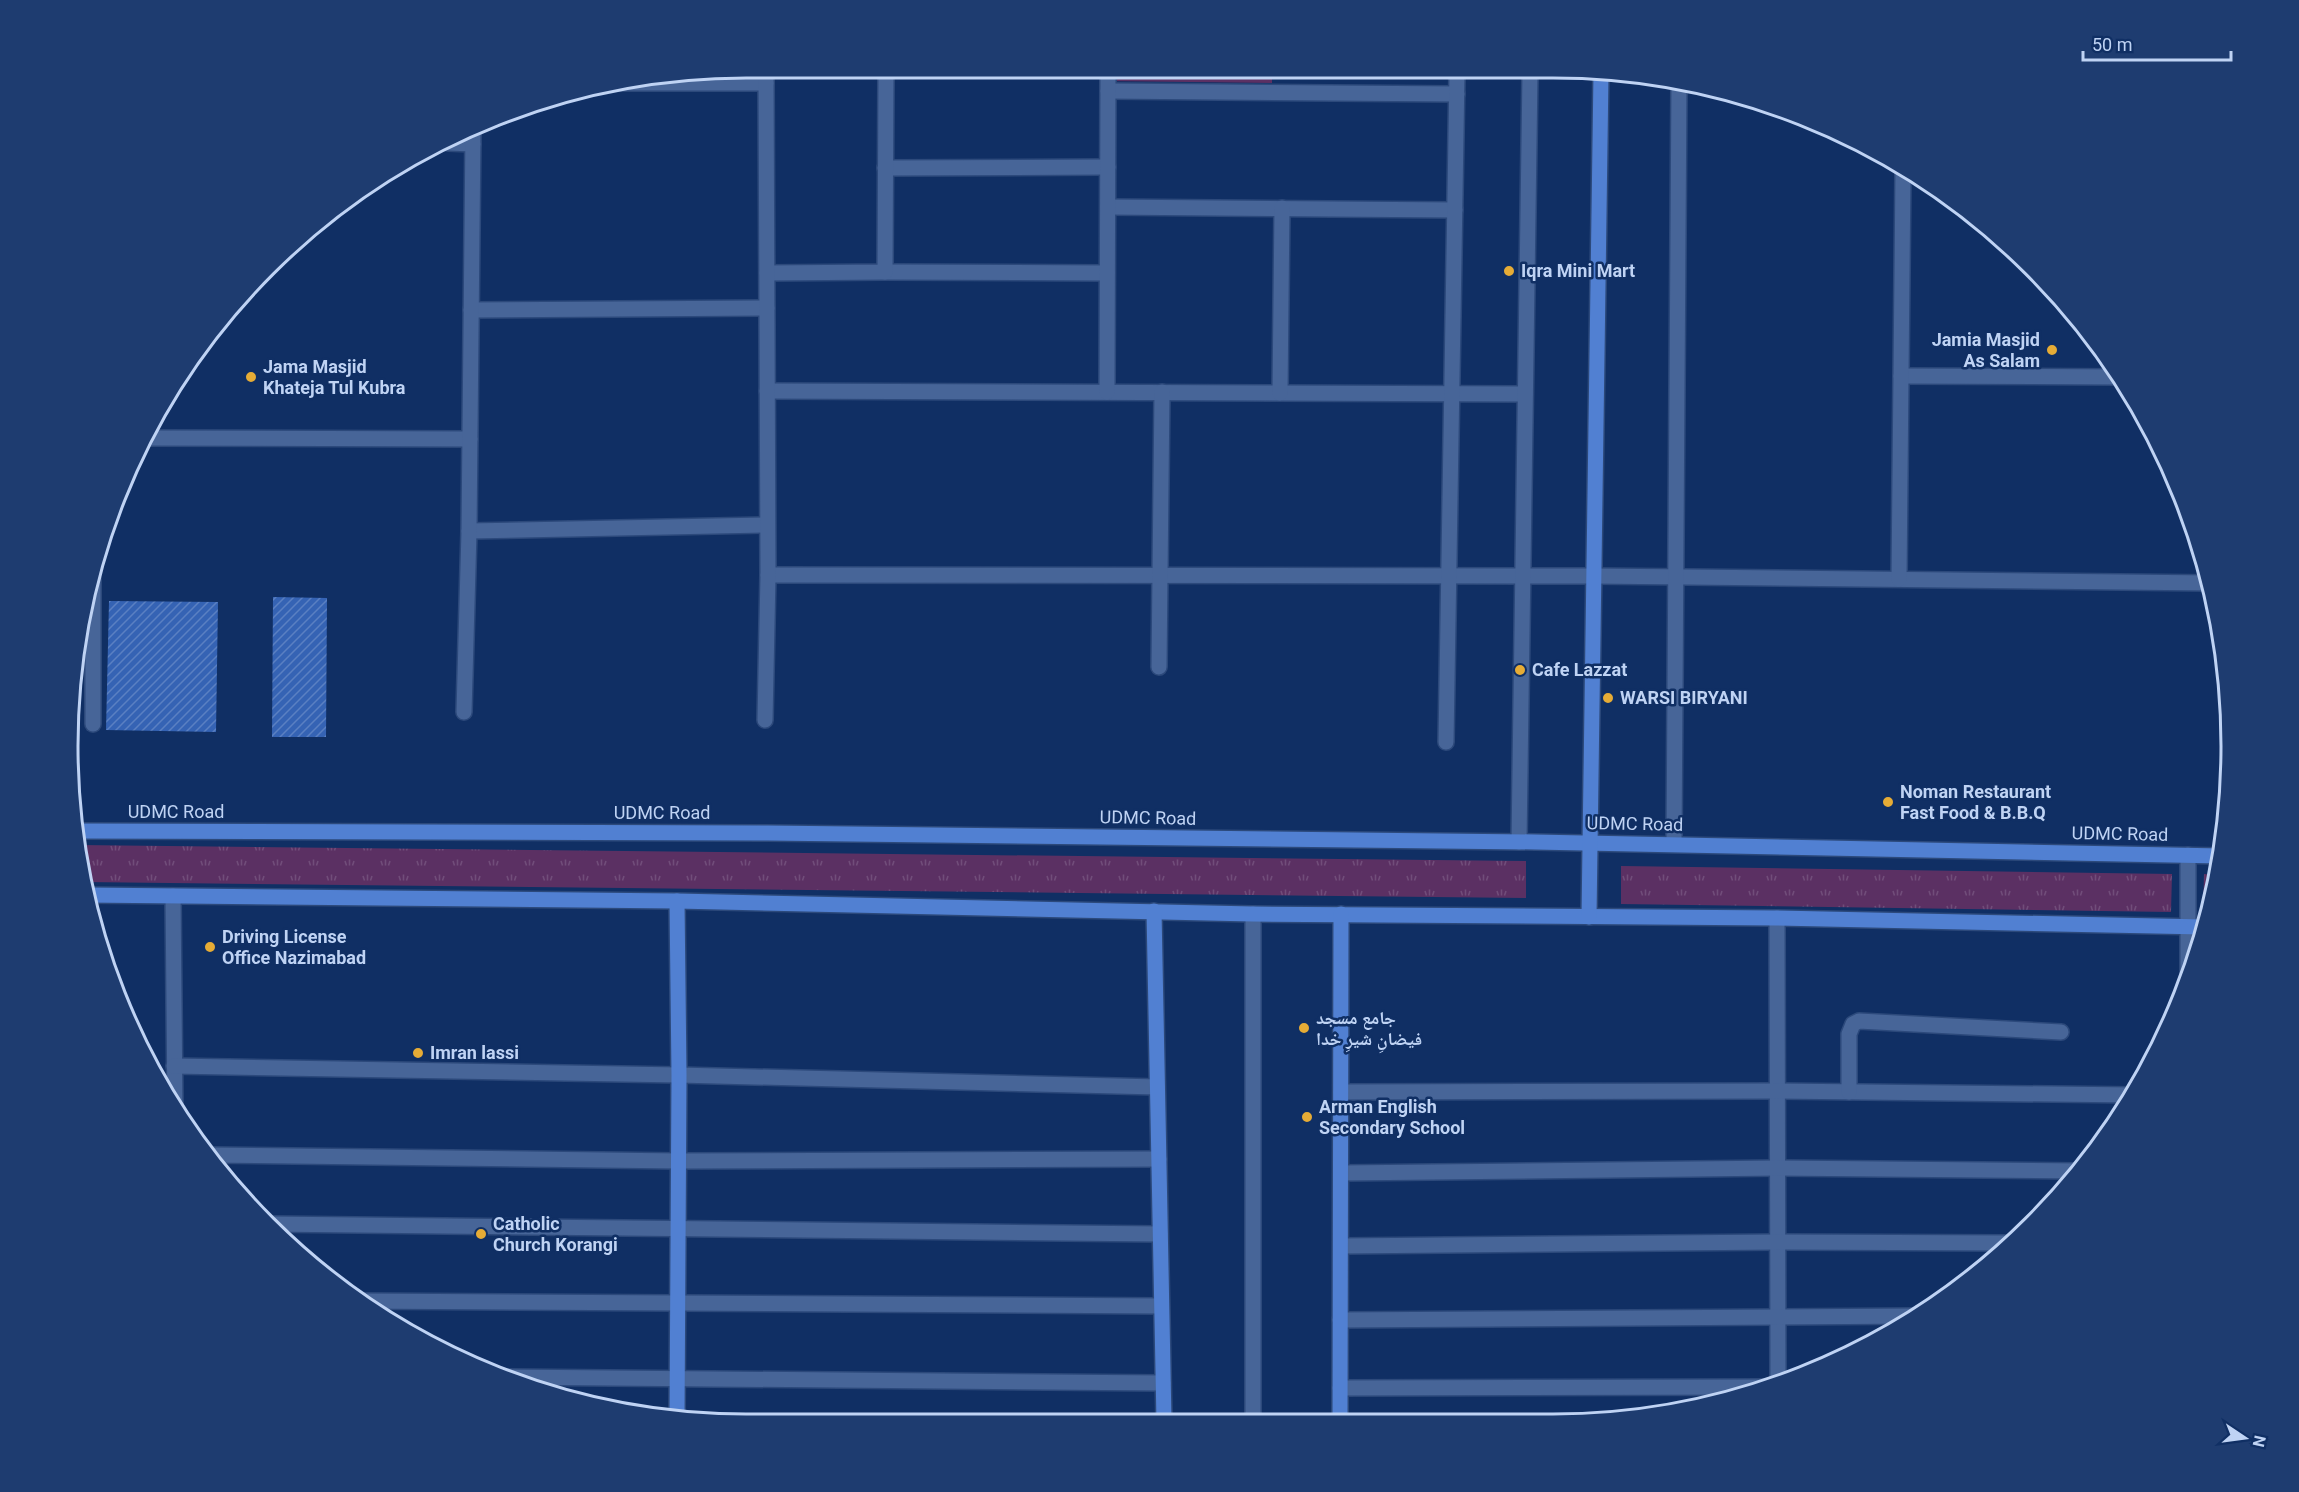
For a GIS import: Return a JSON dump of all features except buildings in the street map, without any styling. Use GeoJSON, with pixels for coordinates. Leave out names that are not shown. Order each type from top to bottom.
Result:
{"type":"FeatureCollection","features":[{"type":"Feature","properties":{"kind":"main road"},"geometry":{"type":"LineString","coordinates":[[1589,917],[1600,79]]}},
{"type":"Feature","properties":{"kind":"main road","name":"UDMC Road"},"geometry":{"type":"LineString","coordinates":[[84,831],[768,833],[1674,844],[2211,856]]}},
{"type":"Feature","properties":{"kind":"main road"},"geometry":{"type":"LineString","coordinates":[[95,895],[677,902],[1253,914],[1777,918],[2196,926]]}},
{"type":"Feature","properties":{"kind":"main road"},"geometry":{"type":"LineString","coordinates":[[677,902],[679,1075],[677,1410]]}},
{"type":"Feature","properties":{"kind":"main road"},"geometry":{"type":"LineString","coordinates":[[1154,911],[1164,1414]]}},
{"type":"Feature","properties":{"kind":"main road"},"geometry":{"type":"LineString","coordinates":[[1340,1414],[1341,914]]}},
{"type":"Feature","properties":{"kind":"street"},"geometry":{"type":"LineString","coordinates":[[689,81],[766,78],[768,575],[765,720]]}},
{"type":"Feature","properties":{"kind":"street"},"geometry":{"type":"LineString","coordinates":[[885,272],[886,78]]}},
{"type":"Feature","properties":{"kind":"street"},"geometry":{"type":"LineString","coordinates":[[1107,392],[1108,78]]}},
{"type":"Feature","properties":{"kind":"street"},"geometry":{"type":"LineString","coordinates":[[1446,742],[1457,78]]}},
{"type":"Feature","properties":{"kind":"street"},"geometry":{"type":"LineString","coordinates":[[1519,842],[1530,78]]}},
{"type":"Feature","properties":{"kind":"street"},"geometry":{"type":"LineString","coordinates":[[1674,844],[1679,90]]}},
{"type":"Feature","properties":{"kind":"street"},"geometry":{"type":"LineString","coordinates":[[1108,92],[1457,94]]}},
{"type":"Feature","properties":{"kind":"street"},"geometry":{"type":"LineString","coordinates":[[464,712],[469,531],[473,137]]}},
{"type":"Feature","properties":{"kind":"street"},"geometry":{"type":"LineString","coordinates":[[885,168],[1108,167]]}},
{"type":"Feature","properties":{"kind":"street"},"geometry":{"type":"LineString","coordinates":[[1899,579],[1906,179]]}},
{"type":"Feature","properties":{"kind":"street"},"geometry":{"type":"LineString","coordinates":[[1108,207],[1455,210]]}},
{"type":"Feature","properties":{"kind":"street"},"geometry":{"type":"LineString","coordinates":[[1280,393],[1282,208]]}},
{"type":"Feature","properties":{"kind":"street"},"geometry":{"type":"LineString","coordinates":[[767,273],[1107,273]]}},
{"type":"Feature","properties":{"kind":"street"},"geometry":{"type":"LineString","coordinates":[[471,310],[767,308]]}},
{"type":"Feature","properties":{"kind":"street"},"geometry":{"type":"LineString","coordinates":[[1901,376],[2109,377]]}},
{"type":"Feature","properties":{"kind":"street"},"geometry":{"type":"LineString","coordinates":[[767,391],[1525,394]]}},
{"type":"Feature","properties":{"kind":"street"},"geometry":{"type":"LineString","coordinates":[[1160,667],[1162,392]]}},
{"type":"Feature","properties":{"kind":"street"},"geometry":{"type":"LineString","coordinates":[[154,438],[470,438]]}},
{"type":"Feature","properties":{"kind":"street"},"geometry":{"type":"LineString","coordinates":[[469,531],[767,525]]}},
{"type":"Feature","properties":{"kind":"street"},"geometry":{"type":"LineString","coordinates":[[768,575],[1594,576],[2201,584]]}},
{"type":"Feature","properties":{"kind":"street"},"geometry":{"type":"LineString","coordinates":[[93,607],[93,724]]}},
{"type":"Feature","properties":{"kind":"street"},"geometry":{"type":"LineString","coordinates":[[2188,855],[2188,954]]}},
{"type":"Feature","properties":{"kind":"street"},"geometry":{"type":"LineString","coordinates":[[173,896],[174,1091]]}},
{"type":"Feature","properties":{"kind":"street"},"geometry":{"type":"LineString","coordinates":[[1253,914],[1253,1414]]}},
{"type":"Feature","properties":{"kind":"street"},"geometry":{"type":"LineString","coordinates":[[1777,918],[1778,1375]]}},
{"type":"Feature","properties":{"kind":"street"},"geometry":{"type":"LineString","coordinates":[[1849,1092],[1849,1034],[1853,1024],[1859,1021],[2061,1032]]}},
{"type":"Feature","properties":{"kind":"street"},"geometry":{"type":"LineString","coordinates":[[174,1066],[1157,1087]]}},
{"type":"Feature","properties":{"kind":"street"},"geometry":{"type":"LineString","coordinates":[[1341,1092],[1777,1091],[2122,1095]]}},
{"type":"Feature","properties":{"kind":"street"},"geometry":{"type":"LineString","coordinates":[[218,1155],[678,1161],[1159,1159]]}},
{"type":"Feature","properties":{"kind":"street"},"geometry":{"type":"LineString","coordinates":[[1341,1173],[1778,1168],[2068,1171]]}},
{"type":"Feature","properties":{"kind":"street"},"geometry":{"type":"LineString","coordinates":[[281,1224],[1160,1234]]}},
{"type":"Feature","properties":{"kind":"street"},"geometry":{"type":"LineString","coordinates":[[1341,1246],[1778,1242],[1998,1243]]}},
{"type":"Feature","properties":{"kind":"street"},"geometry":{"type":"LineString","coordinates":[[375,1301],[1161,1306]]}},
{"type":"Feature","properties":{"kind":"street"},"geometry":{"type":"LineString","coordinates":[[1340,1320],[1901,1316]]}},
{"type":"Feature","properties":{"kind":"street"},"geometry":{"type":"LineString","coordinates":[[527,1377],[1163,1383]]}},
{"type":"Feature","properties":{"kind":"street"},"geometry":{"type":"LineString","coordinates":[[1340,1388],[1740,1387]]}},
{"type":"Feature","properties":{"kind":"green space"},"geometry":{"type":"Polygon","coordinates":[[[1104,78],[1272,78],[1272,83],[1104,81],[1104,78]]]}},
{"type":"Feature","properties":{"kind":"green space"},"geometry":{"type":"Polygon","coordinates":[[[86,845],[1526,861],[1526,898],[92,882],[86,845]]]}},
{"type":"Feature","properties":{"kind":"green space"},"geometry":{"type":"Polygon","coordinates":[[[1621,866],[2172,874],[2171,912],[1621,904],[1621,866]]]}},
{"type":"Feature","properties":{"kind":"green space"},"geometry":{"type":"Polygon","coordinates":[[[2204,874],[2208,874],[2208,876],[2203,896],[2204,874]]]}},
{"type":"Feature","properties":{"kind":"place","name":"Iqra Mini Mart"},"geometry":{"type":"Point","coordinates":[1509,271]}},
{"type":"Feature","properties":{"kind":"place","name":"Jamia Masjid As Salam"},"geometry":{"type":"Point","coordinates":[2052,350]}},
{"type":"Feature","properties":{"kind":"place","name":"Jama Masjid Khateja Tul Kubra"},"geometry":{"type":"Point","coordinates":[251,377]}},
{"type":"Feature","properties":{"kind":"place","name":"Cafe Lazzat"},"geometry":{"type":"Point","coordinates":[1520,670]}},
{"type":"Feature","properties":{"kind":"place","name":"WARSI BIRYANI"},"geometry":{"type":"Point","coordinates":[1608,698]}},
{"type":"Feature","properties":{"kind":"place","name":"Noman Restaurant Fast Food & B.B.Q"},"geometry":{"type":"Point","coordinates":[1888,802]}},
{"type":"Feature","properties":{"kind":"place","name":"Driving License Office Nazimabad"},"geometry":{"type":"Point","coordinates":[210,947]}},
{"type":"Feature","properties":{"kind":"place","name":"جامع مسجد فیضانِ شیرِ خدا"},"geometry":{"type":"Point","coordinates":[1304,1028]}},
{"type":"Feature","properties":{"kind":"place","name":"Imran lassi"},"geometry":{"type":"Point","coordinates":[418,1053]}},
{"type":"Feature","properties":{"kind":"place","name":"Arman English Secondary School"},"geometry":{"type":"Point","coordinates":[1307,1117]}},
{"type":"Feature","properties":{"kind":"place","name":"Catholic Church Korangi"},"geometry":{"type":"Point","coordinates":[481,1234]}}]}
